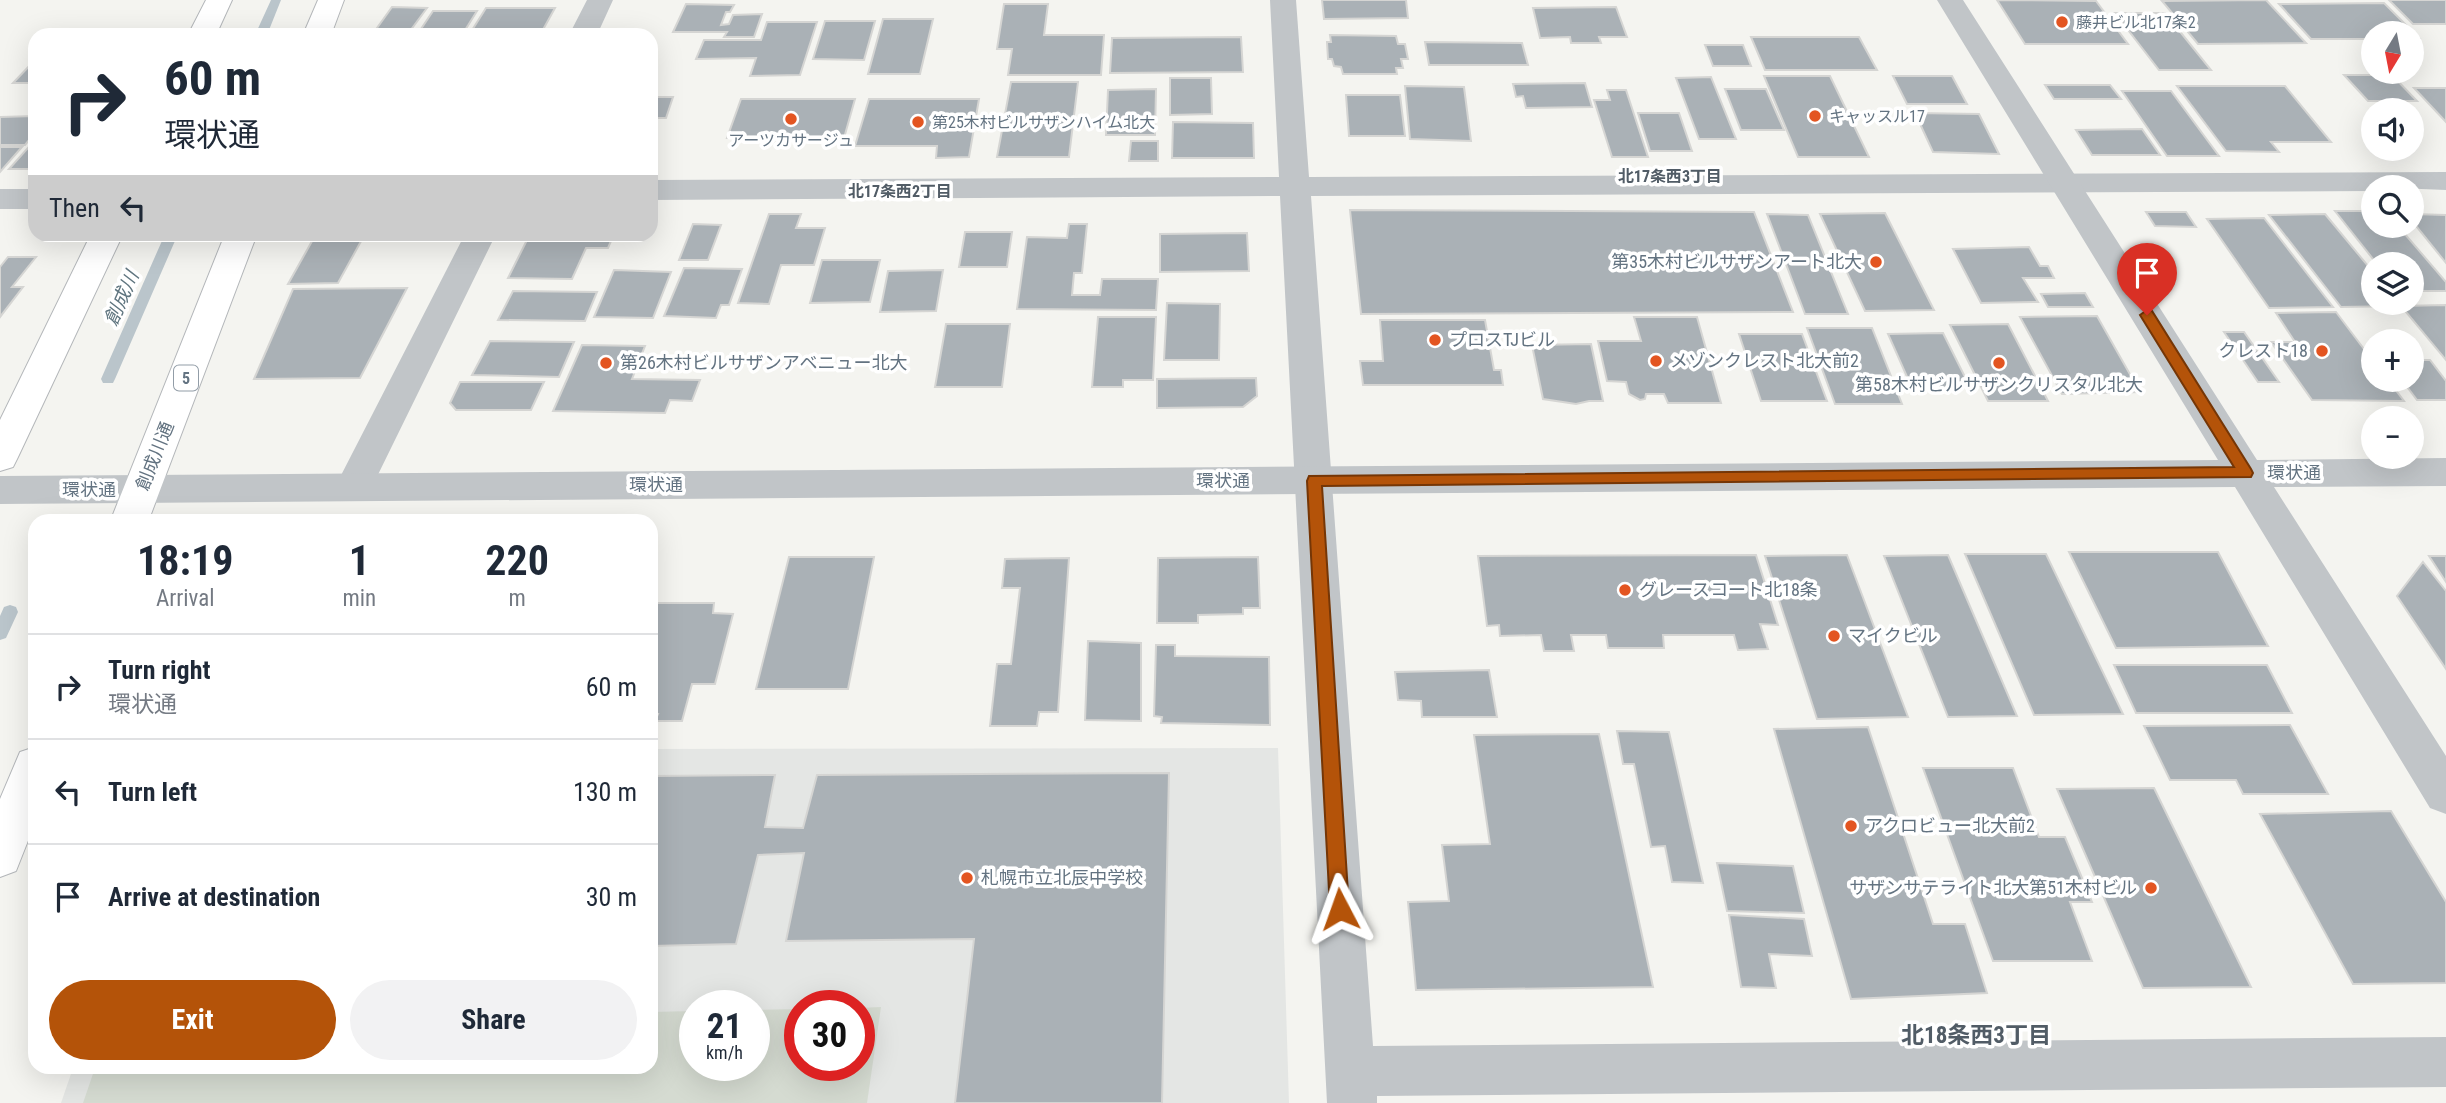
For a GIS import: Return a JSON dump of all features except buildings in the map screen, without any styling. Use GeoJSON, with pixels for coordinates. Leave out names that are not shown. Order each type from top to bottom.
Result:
{"type":"FeatureCollection","features":[{"type":"Feature","properties":{"kind":"highway"},"geometry":{"type":"LineString","coordinates":[[205,28],[219,0]]}},
{"type":"Feature","properties":{"kind":"highway"},"geometry":{"type":"LineString","coordinates":[[320,28],[331,0]]}},
{"type":"Feature","properties":{"kind":"highway"},"geometry":{"type":"LineString","coordinates":[[0,457],[103,242]]}},
{"type":"Feature","properties":{"kind":"highway","name":"創成川通"},"geometry":{"type":"LineString","coordinates":[[136,505],[238,242]]}},
{"type":"Feature","properties":{"kind":"highway"},"geometry":{"type":"LineString","coordinates":[[0,856],[28,784]]}},
{"type":"Feature","properties":{"kind":"street"},"geometry":{"type":"LineString","coordinates":[[586,28],[600,0]]}},
{"type":"Feature","properties":{"kind":"street"},"geometry":{"type":"LineString","coordinates":[[1283,0],[1351,1087],[2446,1062]]}},
{"type":"Feature","properties":{"kind":"street"},"geometry":{"type":"LineString","coordinates":[[1950,0],[2446,794]]}},
{"type":"Feature","properties":{"kind":"street"},"geometry":{"type":"LineString","coordinates":[[658,190],[2446,181]]}},
{"type":"Feature","properties":{"kind":"street"},"geometry":{"type":"LineString","coordinates":[[0,199],[28,199]]}},
{"type":"Feature","properties":{"kind":"street"},"geometry":{"type":"LineString","coordinates":[[354,486],[477,242]]}},
{"type":"Feature","properties":{"kind":"street","name":"環状通"},"geometry":{"type":"LineString","coordinates":[[0,491],[136,505],[354,486],[2446,472]]}},
{"type":"Feature","properties":{"kind":"shaded area","name":"札幌市立北辰中学校"},"geometry":{"type":"Polygon","coordinates":[[[1278,748],[1289,1103],[61,1103],[71,1074],[658,1074],[658,749],[1278,748]]]}},
{"type":"Feature","properties":{"kind":"shaded area"},"geometry":{"type":"Polygon","coordinates":[[[875,1007],[881,1007],[875,1048],[875,1007]]]}},
{"type":"Feature","properties":{"kind":"shaded area"},"geometry":{"type":"Polygon","coordinates":[[[784,1009],[784,1081],[870,1081],[867,1103],[83,1103],[93,1074],[658,1074],[658,1012],[679,1011],[679,1081],[770,1081],[770,1010],[784,1009]]]}},
{"type":"Feature","properties":{"kind":"waterway","name":"創成川"},"geometry":{"type":"LineString","coordinates":[[264,28],[276,0]]}},
{"type":"Feature","properties":{"kind":"waterway","name":"創成川"},"geometry":{"type":"LineString","coordinates":[[108,379],[168,242]]}},
{"type":"Feature","properties":{"kind":"waterway","name":"創成川"},"geometry":{"type":"LineString","coordinates":[[0,633],[10,612]]}},
{"type":"Feature","properties":{"kind":"place","name":"藤井ビル北17条2"},"geometry":{"type":"Point","coordinates":[2062,22]}},
{"type":"Feature","properties":{"kind":"place","name":"キャッスル17"},"geometry":{"type":"Point","coordinates":[1815,116]}},
{"type":"Feature","properties":{"kind":"place","name":"アーツカサージュ"},"geometry":{"type":"Point","coordinates":[791,119]}},
{"type":"Feature","properties":{"kind":"place","name":"第25木村ビルサザンハイム北大"},"geometry":{"type":"Point","coordinates":[918,122]}},
{"type":"Feature","properties":{"kind":"place","name":"第35木村ビルサザンアート北大"},"geometry":{"type":"Point","coordinates":[1876,262]}},
{"type":"Feature","properties":{"kind":"place","name":"プロスTJビル"},"geometry":{"type":"Point","coordinates":[1435,340]}},
{"type":"Feature","properties":{"kind":"place","name":"クレスト18"},"geometry":{"type":"Point","coordinates":[2322,351]}},
{"type":"Feature","properties":{"kind":"place","name":"メゾンクレスト北大前2"},"geometry":{"type":"Point","coordinates":[1656,361]}},
{"type":"Feature","properties":{"kind":"place","name":"第26木村ビルサザンアベニュー北大"},"geometry":{"type":"Point","coordinates":[606,363]}},
{"type":"Feature","properties":{"kind":"place","name":"第58木村ビルサザンクリスタル北大"},"geometry":{"type":"Point","coordinates":[1999,363]}},
{"type":"Feature","properties":{"kind":"place","name":"グレースコート北18条"},"geometry":{"type":"Point","coordinates":[1625,590]}},
{"type":"Feature","properties":{"kind":"place","name":"マイクビル"},"geometry":{"type":"Point","coordinates":[1834,636]}},
{"type":"Feature","properties":{"kind":"place","name":"アクロビュー北大前2"},"geometry":{"type":"Point","coordinates":[1851,826]}},
{"type":"Feature","properties":{"kind":"place","name":"札幌市立北辰中学校"},"geometry":{"type":"Point","coordinates":[967,878]}},
{"type":"Feature","properties":{"kind":"place","name":"サザンサテライト北大第51木村ビル"},"geometry":{"type":"Point","coordinates":[2151,888]}},
{"type":"Feature","properties":{"kind":"district","name":"北17条西3丁目"},"geometry":{"type":"Point","coordinates":[1670,176]}},
{"type":"Feature","properties":{"kind":"district","name":"北17条西2丁目"},"geometry":{"type":"Point","coordinates":[900,191]}},
{"type":"Feature","properties":{"kind":"district","name":"北18条西3丁目"},"geometry":{"type":"Point","coordinates":[1976,1035]}},
{"type":"Feature","properties":{"kind":"route"},"geometry":{"type":"LineString","coordinates":[[1340,909],[1314,481],[2245,473],[2147,315]]}}]}
